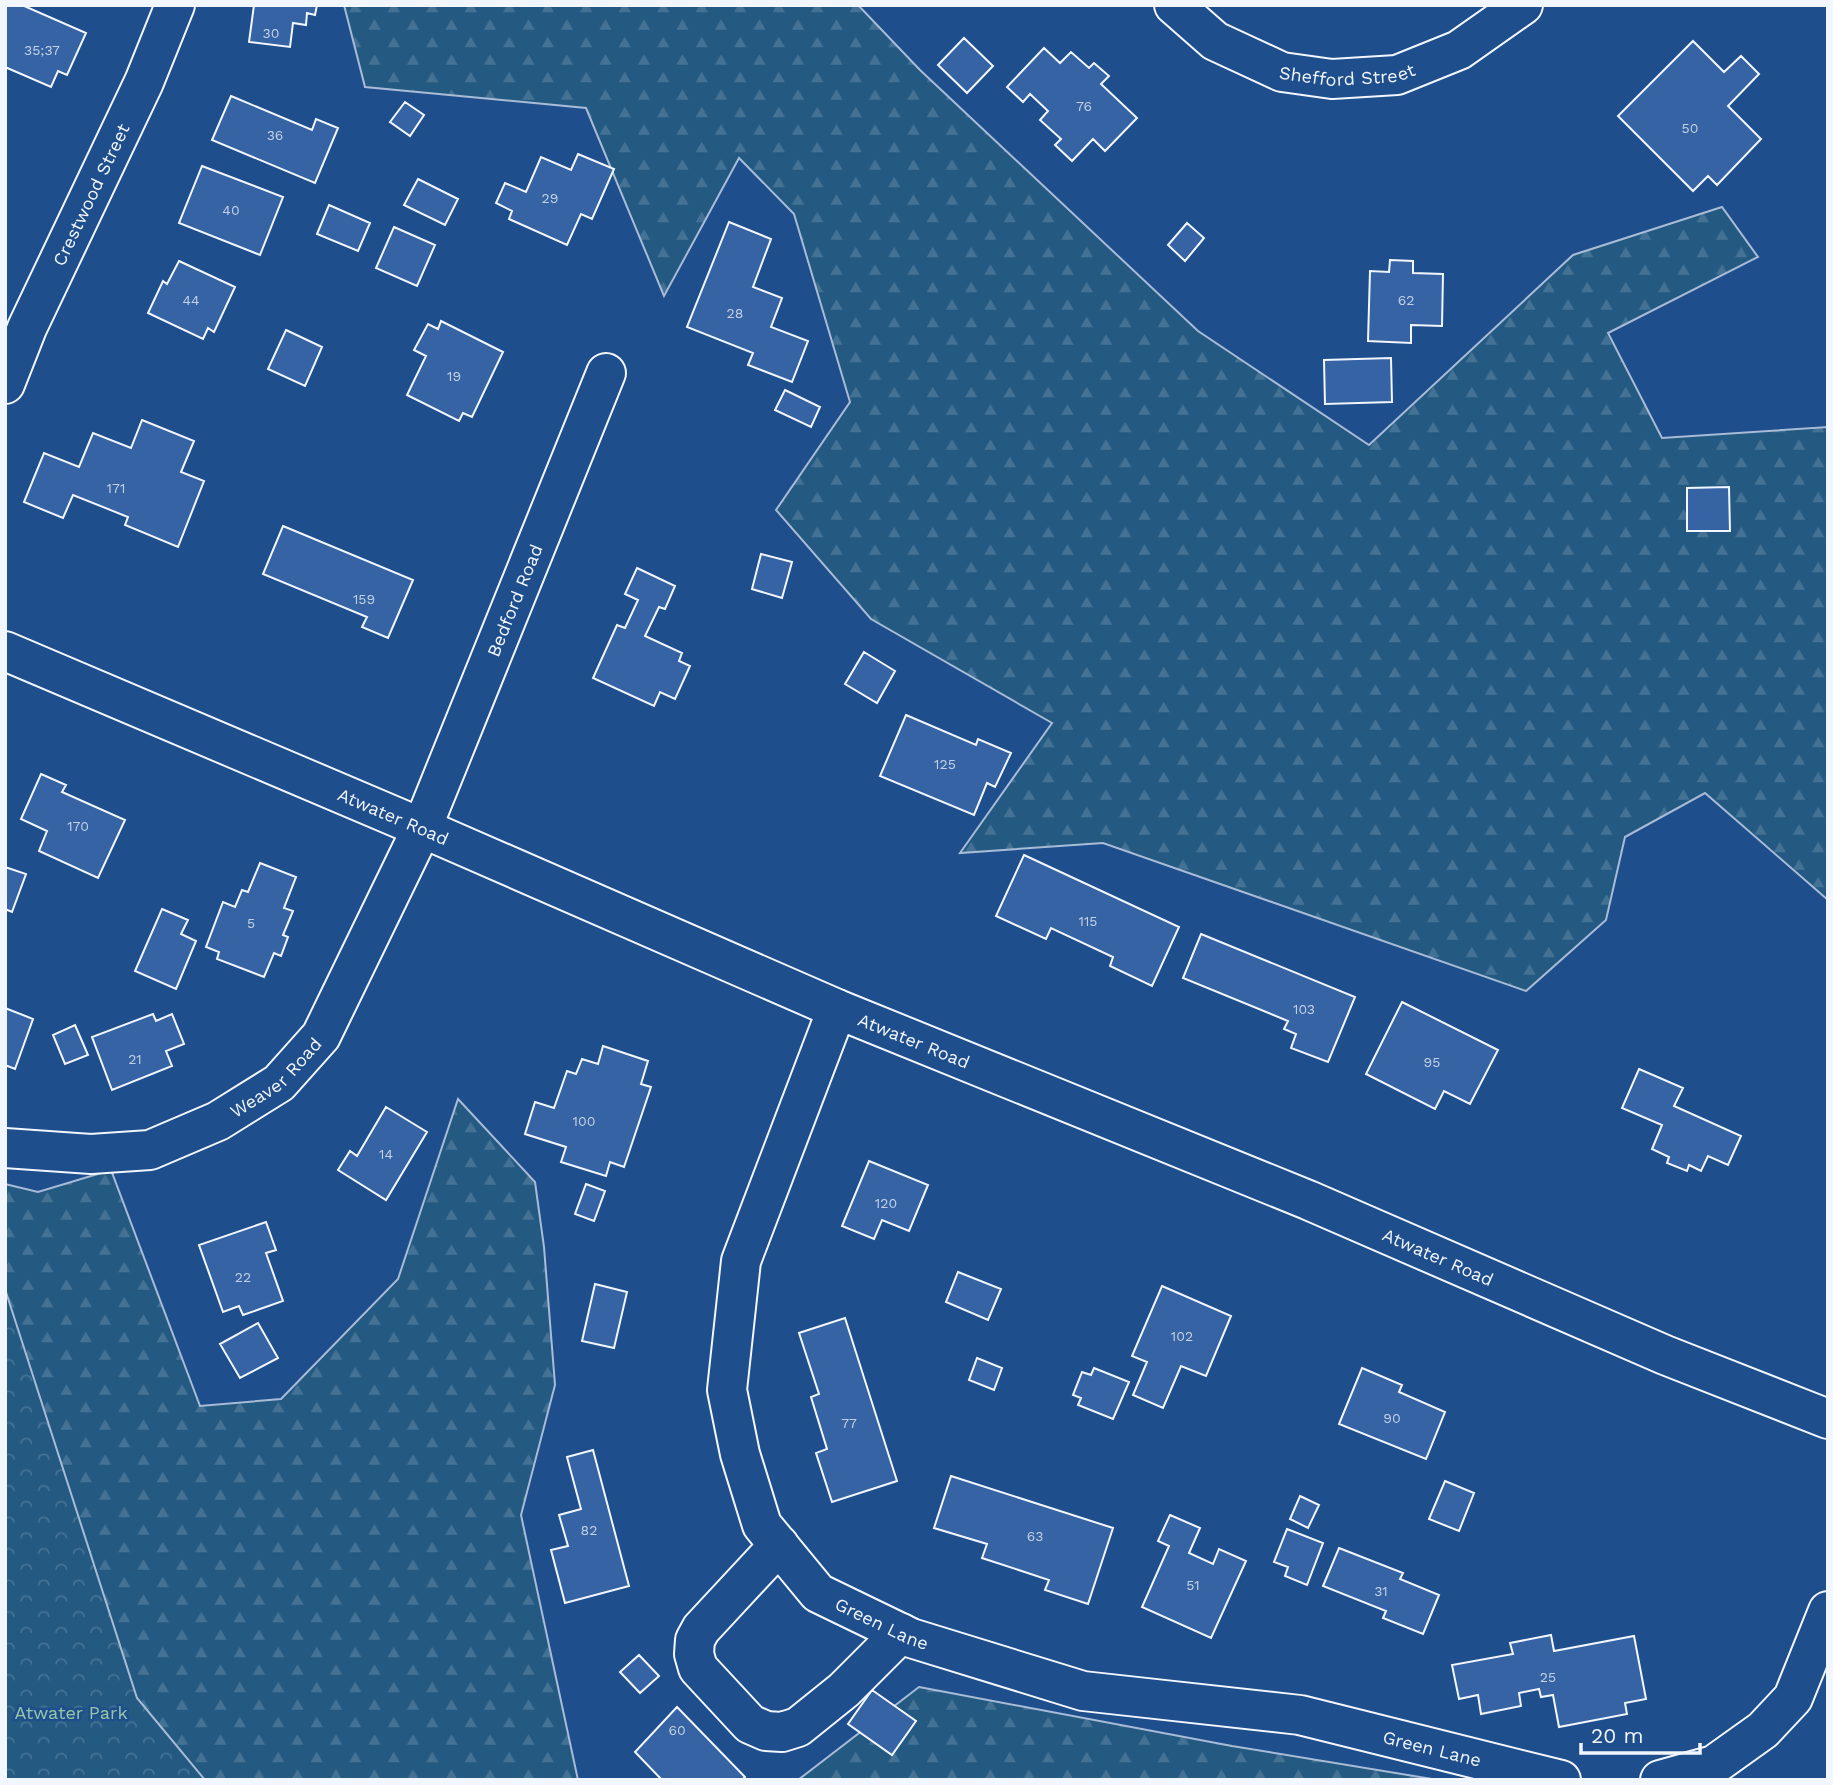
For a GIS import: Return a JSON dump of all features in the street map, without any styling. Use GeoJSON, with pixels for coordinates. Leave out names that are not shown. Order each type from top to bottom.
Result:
{"type":"FeatureCollection","features":[{"type":"Feature","properties":{"kind":"street","name":"Crestwood Street"},"geometry":{"type":"LineString","coordinates":[[5,384],[27,328],[144,82],[175,5]]}},
{"type":"Feature","properties":{"kind":"street","name":"Shefford Street"},"geometry":{"type":"LineString","coordinates":[[1174,5],[1215,41],[1282,72],[1332,79],[1397,75],[1459,50],[1523,5]]}},
{"type":"Feature","properties":{"kind":"street","name":"Bedford Road"},"geometry":{"type":"LineString","coordinates":[[422,828],[606,373]]}},
{"type":"Feature","properties":{"kind":"street","name":"Atwater Road"},"geometry":{"type":"LineString","coordinates":[[5,651],[422,828],[837,1009],[1308,1200],[1665,1355],[1828,1419]]}},
{"type":"Feature","properties":{"kind":"street","name":"Weaver Road"},"geometry":{"type":"LineString","coordinates":[[5,1148],[92,1154],[150,1150],[218,1121],[279,1083],[321,1036],[422,828]]}},
{"type":"Feature","properties":{"kind":"street","name":"Green Lane"},"geometry":{"type":"LineString","coordinates":[[837,1009],[741,1261],[727,1390],[740,1454],[762,1525],[818,1593],[901,1633],[1083,1691],[1300,1715],[1561,1780]]}},
{"type":"Feature","properties":{"kind":"street"},"geometry":{"type":"LineString","coordinates":[[779,1545],[701,1629],[695,1640],[694,1654],[698,1668],[750,1724],[766,1731],[782,1732],[798,1727],[844,1690],[901,1633]]}},
{"type":"Feature","properties":{"kind":"street"},"geometry":{"type":"LineString","coordinates":[[1660,1780],[1714,1765],[1763,1730],[1794,1698],[1828,1611]]}},
{"type":"Feature","properties":{"kind":"green space"},"geometry":{"type":"Polygon","coordinates":[[[344,5],[858,5],[920,70],[1198,331],[1369,445],[1573,255],[1722,207],[1758,257],[1608,333],[1662,438],[1828,427],[1828,900],[1705,793],[1625,837],[1606,920],[1526,991],[1103,843],[960,853],[1052,723],[871,619],[776,510],[850,402],[794,214],[739,158],[664,296],[586,108],[365,87],[344,5]]]}},
{"type":"Feature","properties":{"kind":"green space"},"geometry":{"type":"Polygon","coordinates":[[[458,1099],[535,1182],[544,1247],[555,1385],[521,1515],[578,1780],[5,1780],[5,1184],[38,1192],[111,1170],[200,1406],[281,1399],[398,1279],[458,1099]]]}},
{"type":"Feature","properties":{"kind":"green space","name":"Atwater Park"},"geometry":{"type":"Polygon","coordinates":[[[5,1289],[137,1698],[205,1780],[5,1780],[5,1289]]]}},
{"type":"Feature","properties":{"kind":"green space"},"geometry":{"type":"Polygon","coordinates":[[[919,1687],[1232,1746],[1438,1780],[798,1780],[919,1687]]]}},
{"type":"Feature","properties":{"kind":"building"},"geometry":{"type":"Polygon","coordinates":[[[5,5],[22,5],[86,33],[67,75],[58,71],[51,87],[5,67],[5,5]]]}},
{"type":"Feature","properties":{"kind":"building"},"geometry":{"type":"Polygon","coordinates":[[[254,5],[317,5],[315,15],[307,13],[306,25],[293,23],[290,47],[249,42],[254,5]]]}},
{"type":"Feature","properties":{"kind":"building"},"geometry":{"type":"Polygon","coordinates":[[[964,38],[993,66],[967,93],[938,65],[964,38]]]}},
{"type":"Feature","properties":{"kind":"building"},"geometry":{"type":"Polygon","coordinates":[[[1693,41],[1724,72],[1741,56],[1759,74],[1728,106],[1761,139],[1717,185],[1708,176],[1693,191],[1618,116],[1693,41]]]}},
{"type":"Feature","properties":{"kind":"building"},"geometry":{"type":"Polygon","coordinates":[[[1044,48],[1060,63],[1071,52],[1089,68],[1094,63],[1109,76],[1101,84],[1137,118],[1105,151],[1093,139],[1072,161],[1055,145],[1061,139],[1040,120],[1048,111],[1030,94],[1023,102],[1007,87],[1044,48]]]}},
{"type":"Feature","properties":{"kind":"building"},"geometry":{"type":"Polygon","coordinates":[[[231,96],[312,130],[316,119],[338,128],[315,183],[212,140],[231,96]]]}},
{"type":"Feature","properties":{"kind":"building"},"geometry":{"type":"Polygon","coordinates":[[[405,102],[424,115],[410,136],[390,122],[405,102]]]}},
{"type":"Feature","properties":{"kind":"building"},"geometry":{"type":"Polygon","coordinates":[[[578,154],[614,169],[592,219],[581,214],[567,245],[509,219],[512,211],[496,203],[505,183],[526,192],[541,157],[571,170],[578,154]]]}},
{"type":"Feature","properties":{"kind":"building"},"geometry":{"type":"Polygon","coordinates":[[[202,166],[283,197],[260,255],[179,223],[202,166]]]}},
{"type":"Feature","properties":{"kind":"building"},"geometry":{"type":"Polygon","coordinates":[[[418,179],[458,199],[445,225],[404,205],[418,179]]]}},
{"type":"Feature","properties":{"kind":"building"},"geometry":{"type":"Polygon","coordinates":[[[329,205],[370,223],[358,251],[317,234],[329,205]]]}},
{"type":"Feature","properties":{"kind":"building"},"geometry":{"type":"Polygon","coordinates":[[[729,222],[771,239],[753,287],[782,298],[771,327],[808,341],[792,382],[748,365],[753,353],[687,327],[729,222]]]}},
{"type":"Feature","properties":{"kind":"building"},"geometry":{"type":"Polygon","coordinates":[[[1187,223],[1204,238],[1185,261],[1168,245],[1187,223]]]}},
{"type":"Feature","properties":{"kind":"building"},"geometry":{"type":"Polygon","coordinates":[[[394,227],[435,245],[417,286],[376,268],[394,227]]]}},
{"type":"Feature","properties":{"kind":"building"},"geometry":{"type":"Polygon","coordinates":[[[1390,260],[1413,261],[1413,273],[1443,274],[1442,326],[1411,325],[1411,343],[1368,341],[1370,271],[1389,272],[1390,260]]]}},
{"type":"Feature","properties":{"kind":"building"},"geometry":{"type":"Polygon","coordinates":[[[179,261],[235,287],[214,332],[208,328],[203,339],[148,313],[163,281],[167,284],[179,261]]]}},
{"type":"Feature","properties":{"kind":"building"},"geometry":{"type":"Polygon","coordinates":[[[441,321],[503,352],[472,417],[463,413],[459,421],[407,395],[426,356],[414,350],[428,324],[438,329],[441,321]]]}},
{"type":"Feature","properties":{"kind":"building"},"geometry":{"type":"Polygon","coordinates":[[[286,330],[322,347],[305,386],[268,369],[286,330]]]}},
{"type":"Feature","properties":{"kind":"building"},"geometry":{"type":"Polygon","coordinates":[[[1391,358],[1392,402],[1325,404],[1324,360],[1391,358]]]}},
{"type":"Feature","properties":{"kind":"building"},"geometry":{"type":"Polygon","coordinates":[[[785,390],[820,407],[811,427],[775,410],[785,390]]]}},
{"type":"Feature","properties":{"kind":"building"},"geometry":{"type":"Polygon","coordinates":[[[142,420],[194,441],[181,472],[204,481],[178,547],[125,525],[128,517],[73,495],[63,518],[24,502],[44,453],[79,467],[93,433],[131,448],[142,420]]]}},
{"type":"Feature","properties":{"kind":"building"},"geometry":{"type":"Polygon","coordinates":[[[1729,487],[1730,531],[1687,531],[1687,488],[1729,487]]]}},
{"type":"Feature","properties":{"kind":"building"},"geometry":{"type":"Polygon","coordinates":[[[283,526],[413,580],[388,638],[362,627],[367,617],[263,574],[283,526]]]}},
{"type":"Feature","properties":{"kind":"building"},"geometry":{"type":"Polygon","coordinates":[[[761,554],[792,562],[782,598],[752,589],[761,554]]]}},
{"type":"Feature","properties":{"kind":"building"},"geometry":{"type":"Polygon","coordinates":[[[637,568],[675,586],[665,609],[659,607],[645,636],[682,653],[679,661],[690,666],[675,699],[660,692],[654,706],[593,678],[617,625],[625,628],[638,600],[625,594],[637,568]]]}},
{"type":"Feature","properties":{"kind":"building"},"geometry":{"type":"Polygon","coordinates":[[[864,652],[895,671],[877,703],[845,684],[864,652]]]}},
{"type":"Feature","properties":{"kind":"building"},"geometry":{"type":"Polygon","coordinates":[[[906,715],[976,745],[978,739],[1011,753],[995,787],[987,783],[974,815],[880,776],[906,715]]]}},
{"type":"Feature","properties":{"kind":"building"},"geometry":{"type":"Polygon","coordinates":[[[41,774],[66,785],[62,792],[125,820],[98,878],[39,851],[47,831],[21,819],[41,774]]]}},
{"type":"Feature","properties":{"kind":"building"},"geometry":{"type":"Polygon","coordinates":[[[1024,855],[1179,927],[1152,986],[1110,966],[1113,957],[1051,928],[1046,939],[996,916],[1024,855]]]}},
{"type":"Feature","properties":{"kind":"building"},"geometry":{"type":"Polygon","coordinates":[[[260,863],[296,877],[284,908],[293,911],[283,935],[288,937],[281,956],[274,953],[264,977],[217,959],[219,952],[206,947],[223,902],[235,907],[242,890],[248,892],[260,863]]]}},
{"type":"Feature","properties":{"kind":"building"},"geometry":{"type":"Polygon","coordinates":[[[5,867],[26,874],[12,912],[5,909],[5,867]]]}},
{"type":"Feature","properties":{"kind":"building"},"geometry":{"type":"Polygon","coordinates":[[[162,909],[188,920],[181,934],[196,941],[176,989],[135,971],[162,909]]]}},
{"type":"Feature","properties":{"kind":"building"},"geometry":{"type":"Polygon","coordinates":[[[1201,934],[1355,997],[1328,1062],[1291,1048],[1296,1034],[1284,1029],[1288,1021],[1183,978],[1201,934]]]}},
{"type":"Feature","properties":{"kind":"building"},"geometry":{"type":"Polygon","coordinates":[[[1402,1002],[1498,1050],[1470,1104],[1444,1091],[1435,1109],[1366,1074],[1402,1002]]]}},
{"type":"Feature","properties":{"kind":"building"},"geometry":{"type":"Polygon","coordinates":[[[5,1008],[33,1019],[15,1069],[5,1065],[5,1008]]]}},
{"type":"Feature","properties":{"kind":"building"},"geometry":{"type":"Polygon","coordinates":[[[153,1014],[156,1021],[172,1014],[184,1044],[166,1051],[172,1066],[112,1090],[92,1037],[153,1014]]]}},
{"type":"Feature","properties":{"kind":"building"},"geometry":{"type":"Polygon","coordinates":[[[75,1025],[88,1055],[65,1064],[53,1035],[75,1025]]]}},
{"type":"Feature","properties":{"kind":"building"},"geometry":{"type":"Polygon","coordinates":[[[603,1046],[648,1061],[641,1084],[651,1087],[624,1167],[610,1162],[606,1176],[561,1162],[566,1147],[525,1134],[535,1102],[554,1108],[567,1071],[576,1074],[582,1059],[598,1064],[603,1046]]]}},
{"type":"Feature","properties":{"kind":"building"},"geometry":{"type":"Polygon","coordinates":[[[1639,1069],[1683,1088],[1674,1106],[1741,1136],[1728,1165],[1708,1156],[1701,1171],[1689,1165],[1687,1171],[1667,1163],[1669,1157],[1652,1149],[1662,1125],[1622,1108],[1639,1069]]]}},
{"type":"Feature","properties":{"kind":"building"},"geometry":{"type":"Polygon","coordinates":[[[386,1107],[427,1132],[386,1200],[338,1170],[350,1151],[357,1156],[386,1107]]]}},
{"type":"Feature","properties":{"kind":"building"},"geometry":{"type":"Polygon","coordinates":[[[869,1161],[928,1185],[909,1231],[882,1220],[874,1239],[842,1226],[869,1161]]]}},
{"type":"Feature","properties":{"kind":"building"},"geometry":{"type":"Polygon","coordinates":[[[586,1184],[605,1191],[594,1221],[575,1214],[586,1184]]]}},
{"type":"Feature","properties":{"kind":"building"},"geometry":{"type":"Polygon","coordinates":[[[266,1222],[276,1250],[266,1253],[283,1301],[243,1315],[239,1306],[223,1312],[199,1245],[266,1222]]]}},
{"type":"Feature","properties":{"kind":"building"},"geometry":{"type":"Polygon","coordinates":[[[958,1272],[1001,1289],[988,1320],[946,1302],[958,1272]]]}},
{"type":"Feature","properties":{"kind":"building"},"geometry":{"type":"Polygon","coordinates":[[[595,1284],[627,1292],[614,1348],[582,1341],[595,1284]]]}},
{"type":"Feature","properties":{"kind":"building"},"geometry":{"type":"Polygon","coordinates":[[[1162,1286],[1231,1316],[1206,1376],[1181,1366],[1163,1408],[1133,1395],[1147,1362],[1132,1356],[1162,1286]]]}},
{"type":"Feature","properties":{"kind":"building"},"geometry":{"type":"Polygon","coordinates":[[[845,1318],[897,1481],[832,1502],[816,1453],[827,1449],[811,1397],[819,1394],[799,1333],[845,1318]]]}},
{"type":"Feature","properties":{"kind":"building"},"geometry":{"type":"Polygon","coordinates":[[[258,1323],[278,1358],[240,1378],[220,1344],[258,1323]]]}},
{"type":"Feature","properties":{"kind":"building"},"geometry":{"type":"Polygon","coordinates":[[[977,1358],[1002,1368],[994,1390],[969,1380],[977,1358]]]}},
{"type":"Feature","properties":{"kind":"building"},"geometry":{"type":"Polygon","coordinates":[[[1094,1368],[1129,1382],[1113,1419],[1078,1405],[1081,1398],[1073,1395],[1082,1372],[1091,1375],[1094,1368]]]}},
{"type":"Feature","properties":{"kind":"building"},"geometry":{"type":"Polygon","coordinates":[[[1362,1368],[1402,1385],[1399,1392],[1445,1412],[1426,1459],[1339,1424],[1362,1368]]]}},
{"type":"Feature","properties":{"kind":"building"},"geometry":{"type":"Polygon","coordinates":[[[593,1450],[629,1586],[565,1603],[551,1550],[568,1546],[559,1515],[581,1509],[567,1457],[593,1450]]]}},
{"type":"Feature","properties":{"kind":"building"},"geometry":{"type":"Polygon","coordinates":[[[951,1476],[1113,1528],[1088,1604],[1045,1590],[1049,1580],[982,1558],[987,1544],[934,1528],[951,1476]]]}},
{"type":"Feature","properties":{"kind":"building"},"geometry":{"type":"Polygon","coordinates":[[[1445,1481],[1474,1493],[1459,1531],[1429,1519],[1445,1481]]]}},
{"type":"Feature","properties":{"kind":"building"},"geometry":{"type":"Polygon","coordinates":[[[1300,1496],[1319,1505],[1308,1528],[1290,1519],[1300,1496]]]}},
{"type":"Feature","properties":{"kind":"building"},"geometry":{"type":"Polygon","coordinates":[[[1170,1515],[1200,1528],[1189,1553],[1213,1564],[1219,1549],[1246,1561],[1211,1638],[1142,1607],[1169,1546],[1158,1541],[1170,1515]]]}},
{"type":"Feature","properties":{"kind":"building"},"geometry":{"type":"Polygon","coordinates":[[[1287,1529],[1323,1543],[1307,1585],[1285,1576],[1288,1567],[1274,1562],[1287,1529]]]}},
{"type":"Feature","properties":{"kind":"building"},"geometry":{"type":"Polygon","coordinates":[[[1339,1548],[1403,1573],[1400,1579],[1439,1595],[1423,1634],[1383,1618],[1386,1611],[1323,1586],[1339,1548]]]}},
{"type":"Feature","properties":{"kind":"building"},"geometry":{"type":"Polygon","coordinates":[[[1551,1635],[1554,1651],[1634,1636],[1646,1699],[1625,1703],[1627,1714],[1559,1727],[1553,1695],[1541,1697],[1539,1689],[1519,1693],[1521,1706],[1481,1714],[1478,1695],[1459,1699],[1452,1665],[1513,1654],[1510,1643],[1551,1635]]]}},
{"type":"Feature","properties":{"kind":"building"},"geometry":{"type":"Polygon","coordinates":[[[639,1655],[659,1676],[640,1693],[620,1672],[639,1655]]]}},
{"type":"Feature","properties":{"kind":"building"},"geometry":{"type":"Polygon","coordinates":[[[872,1690],[916,1721],[892,1755],[848,1724],[872,1690]]]}},
{"type":"Feature","properties":{"kind":"building"},"geometry":{"type":"Polygon","coordinates":[[[677,1707],[745,1777],[742,1780],[662,1780],[635,1752],[677,1707]]]}}]}
